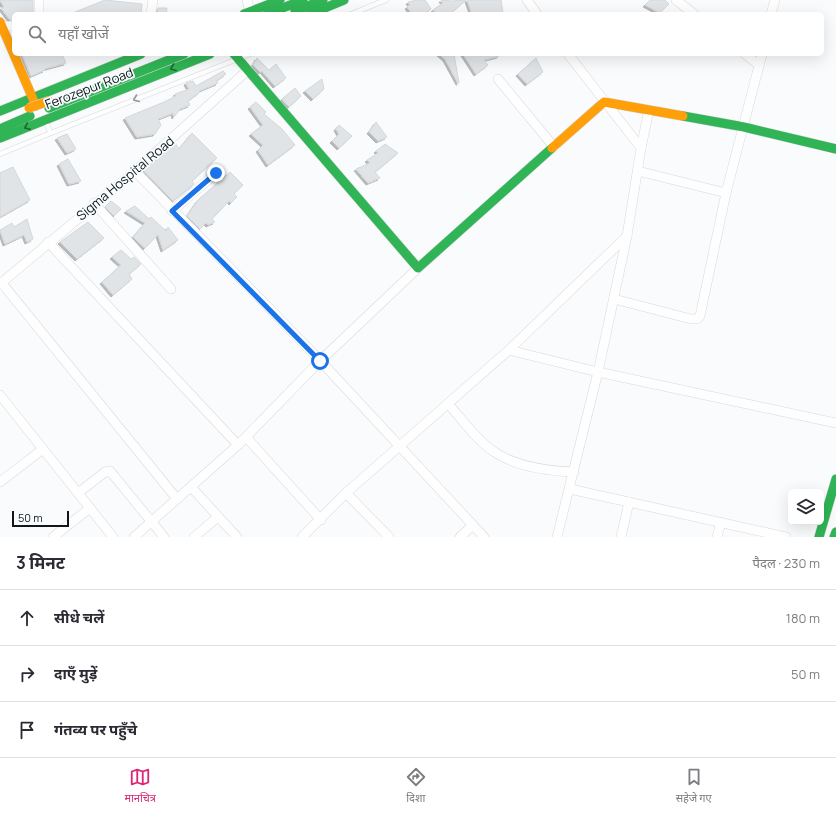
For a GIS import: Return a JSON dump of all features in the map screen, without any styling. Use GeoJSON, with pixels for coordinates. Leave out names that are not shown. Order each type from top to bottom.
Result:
{"type":"FeatureCollection","features":[{"type":"Feature","properties":{"kind":"street"},"geometry":{"type":"LineString","coordinates":[[39,0],[39,12]]}},
{"type":"Feature","properties":{"kind":"street"},"geometry":{"type":"LineString","coordinates":[[151,12],[152,0]]}},
{"type":"Feature","properties":{"kind":"street"},"geometry":{"type":"LineString","coordinates":[[247,0],[247,12]]}},
{"type":"Feature","properties":{"kind":"street"},"geometry":{"type":"LineString","coordinates":[[250,12],[280,0]]}},
{"type":"Feature","properties":{"kind":"street"},"geometry":{"type":"LineString","coordinates":[[272,12],[303,0]]}},
{"type":"Feature","properties":{"kind":"street"},"geometry":{"type":"LineString","coordinates":[[292,12],[323,0]]}},
{"type":"Feature","properties":{"kind":"street"},"geometry":{"type":"LineString","coordinates":[[315,12],[344,0]]}},
{"type":"Feature","properties":{"kind":"street"},"geometry":{"type":"LineString","coordinates":[[526,0],[535,12]]}},
{"type":"Feature","properties":{"kind":"street"},"geometry":{"type":"LineString","coordinates":[[676,0],[691,12]]}},
{"type":"Feature","properties":{"kind":"street"},"geometry":{"type":"LineString","coordinates":[[772,12],[775,0]]}},
{"type":"Feature","properties":{"kind":"street"},"geometry":{"type":"LineString","coordinates":[[1,24],[12,26]]}},
{"type":"Feature","properties":{"kind":"street"},"geometry":{"type":"LineString","coordinates":[[1,24],[12,51]]}},
{"type":"Feature","properties":{"kind":"street"},"geometry":{"type":"LineString","coordinates":[[14,56],[32,99],[44,119]]}},
{"type":"Feature","properties":{"kind":"street","name":"Ferozepur Road"},"geometry":{"type":"LineString","coordinates":[[0,111],[135,56]]}},
{"type":"Feature","properties":{"kind":"street"},"geometry":{"type":"LineString","coordinates":[[49,105],[161,56]]}},
{"type":"Feature","properties":{"kind":"street"},"geometry":{"type":"LineString","coordinates":[[49,105],[179,56]]}},
{"type":"Feature","properties":{"kind":"street","name":"Ferozepur Road"},"geometry":{"type":"LineString","coordinates":[[0,138],[44,119],[205,56]]}},
{"type":"Feature","properties":{"kind":"street"},"geometry":{"type":"LineString","coordinates":[[236,56],[418,268]]}},
{"type":"Feature","properties":{"kind":"street"},"geometry":{"type":"LineString","coordinates":[[570,56],[641,148]]}},
{"type":"Feature","properties":{"kind":"street"},"geometry":{"type":"LineString","coordinates":[[748,56],[759,65]]}},
{"type":"Feature","properties":{"kind":"street"},"geometry":{"type":"LineString","coordinates":[[614,299],[691,319],[696,319],[700,316],[726,193],[761,56]]}},
{"type":"Feature","properties":{"kind":"street","name":"Sigma Hospital Road"},"geometry":{"type":"LineString","coordinates":[[1,283],[48,242],[135,171],[248,70]]}},
{"type":"Feature","properties":{"kind":"street"},"geometry":{"type":"LineString","coordinates":[[498,79],[554,147]]}},
{"type":"Feature","properties":{"kind":"street"},"geometry":{"type":"LineString","coordinates":[[604,102],[744,127],[836,149]]}},
{"type":"Feature","properties":{"kind":"street"},"geometry":{"type":"LineString","coordinates":[[134,537],[246,437],[320,361],[418,268],[604,102]]}},
{"type":"Feature","properties":{"kind":"street","name":"Ferozepur Road"},"geometry":{"type":"LineString","coordinates":[[30,112],[49,105]]}},
{"type":"Feature","properties":{"kind":"street"},"geometry":{"type":"LineString","coordinates":[[557,537],[570,489],[614,299],[627,236],[641,148],[649,110]]}},
{"type":"Feature","properties":{"kind":"street"},"geometry":{"type":"LineString","coordinates":[[0,120],[30,112]]}},
{"type":"Feature","properties":{"kind":"street"},"geometry":{"type":"LineString","coordinates":[[0,129],[30,112]]}},
{"type":"Feature","properties":{"kind":"street"},"geometry":{"type":"LineString","coordinates":[[135,171],[172,211],[320,361],[484,537]]}},
{"type":"Feature","properties":{"kind":"street"},"geometry":{"type":"LineString","coordinates":[[638,171],[726,193]]}},
{"type":"Feature","properties":{"kind":"street"},"geometry":{"type":"LineString","coordinates":[[172,211],[216,173]]}},
{"type":"Feature","properties":{"kind":"street"},"geometry":{"type":"LineString","coordinates":[[94,204],[171,289]]}},
{"type":"Feature","properties":{"kind":"street"},"geometry":{"type":"LineString","coordinates":[[302,537],[321,520],[346,493],[509,350],[627,236]]}},
{"type":"Feature","properties":{"kind":"street"},"geometry":{"type":"LineString","coordinates":[[48,242],[238,444]]}},
{"type":"Feature","properties":{"kind":"street"},"geometry":{"type":"LineString","coordinates":[[1,283],[177,499]]}},
{"type":"Feature","properties":{"kind":"street"},"geometry":{"type":"LineString","coordinates":[[509,350],[598,372],[836,423]]}},
{"type":"Feature","properties":{"kind":"street"},"geometry":{"type":"LineString","coordinates":[[0,395],[114,537]]}},
{"type":"Feature","properties":{"kind":"street"},"geometry":{"type":"LineString","coordinates":[[448,404],[485,445],[496,454],[523,464],[557,471],[574,472]]}},
{"type":"Feature","properties":{"kind":"street"},"geometry":{"type":"LineString","coordinates":[[246,437],[321,520]]}},
{"type":"Feature","properties":{"kind":"street"},"geometry":{"type":"LineString","coordinates":[[0,482],[43,449]]}},
{"type":"Feature","properties":{"kind":"street"},"geometry":{"type":"LineString","coordinates":[[78,493],[105,472],[113,472],[164,537]]}},
{"type":"Feature","properties":{"kind":"street"},"geometry":{"type":"LineString","coordinates":[[819,537],[836,480]]}},
{"type":"Feature","properties":{"kind":"street"},"geometry":{"type":"LineString","coordinates":[[191,487],[237,537]]}},
{"type":"Feature","properties":{"kind":"street"},"geometry":{"type":"LineString","coordinates":[[570,489],[786,537]]}},
{"type":"Feature","properties":{"kind":"street"},"geometry":{"type":"LineString","coordinates":[[346,493],[389,537]]}},
{"type":"Feature","properties":{"kind":"street"},"geometry":{"type":"LineString","coordinates":[[622,537],[629,502]]}},
{"type":"Feature","properties":{"kind":"street"},"geometry":{"type":"LineString","coordinates":[[53,537],[90,508]]}},
{"type":"Feature","properties":{"kind":"street"},"geometry":{"type":"LineString","coordinates":[[194,537],[218,517]]}},
{"type":"Feature","properties":{"kind":"street"},"geometry":{"type":"LineString","coordinates":[[717,537],[721,522]]}},
{"type":"Feature","properties":{"kind":"street"},"geometry":{"type":"LineString","coordinates":[[460,537],[473,525]]}},
{"type":"Feature","properties":{"kind":"lane"},"geometry":{"type":"LineString","coordinates":[[356,12],[386,0]]}},
{"type":"Feature","properties":{"kind":"lane"},"geometry":{"type":"LineString","coordinates":[[0,154],[236,56]]}},
{"type":"Feature","properties":{"kind":"lane"},"geometry":{"type":"LineString","coordinates":[[44,119],[51,133]]}},
{"type":"Feature","properties":{"kind":"building"},"geometry":{"type":"Polygon","coordinates":[[[0,0],[33,0],[33,12],[12,12],[12,20],[10,20],[1,8],[4,7],[0,0]]]}},
{"type":"Feature","properties":{"kind":"building"},"geometry":{"type":"Polygon","coordinates":[[[105,0],[142,4],[141,12],[75,12],[105,0]]]}},
{"type":"Feature","properties":{"kind":"building"},"geometry":{"type":"Polygon","coordinates":[[[425,0],[431,9],[427,12],[411,12],[407,7],[410,5],[408,2],[425,0]]]}},
{"type":"Feature","properties":{"kind":"building"},"geometry":{"type":"Polygon","coordinates":[[[441,0],[466,0],[452,12],[435,12],[433,10],[443,3],[441,0]]]}},
{"type":"Feature","properties":{"kind":"building"},"geometry":{"type":"Polygon","coordinates":[[[467,0],[501,0],[503,12],[471,12],[467,0]]]}},
{"type":"Feature","properties":{"kind":"building"},"geometry":{"type":"Polygon","coordinates":[[[650,0],[665,0],[669,4],[661,12],[645,5],[650,0]]]}},
{"type":"Feature","properties":{"kind":"building"},"geometry":{"type":"Polygon","coordinates":[[[158,8],[167,8],[166,12],[157,12],[158,8]]]}},
{"type":"Feature","properties":{"kind":"building"},"geometry":{"type":"Polygon","coordinates":[[[23,56],[63,56],[66,63],[44,69],[45,70],[31,76],[23,56]]]}},
{"type":"Feature","properties":{"kind":"building"},"geometry":{"type":"Polygon","coordinates":[[[441,56],[454,56],[459,83],[458,83],[445,59],[441,56]]]}},
{"type":"Feature","properties":{"kind":"building"},"geometry":{"type":"Polygon","coordinates":[[[464,56],[499,56],[484,60],[488,65],[476,74],[464,56]]]}},
{"type":"Feature","properties":{"kind":"building"},"geometry":{"type":"Polygon","coordinates":[[[257,58],[269,70],[276,64],[286,78],[275,86],[262,71],[260,72],[253,65],[257,58]]]}},
{"type":"Feature","properties":{"kind":"building"},"geometry":{"type":"Polygon","coordinates":[[[536,58],[543,72],[527,84],[518,74],[536,58]]]}},
{"type":"Feature","properties":{"kind":"building"},"geometry":{"type":"Polygon","coordinates":[[[223,71],[226,74],[216,81],[218,83],[199,91],[200,92],[188,101],[190,105],[180,109],[174,117],[173,113],[158,119],[161,125],[155,134],[137,137],[125,118],[164,102],[176,96],[175,94],[189,89],[186,83],[193,81],[196,86],[223,71]]]}},
{"type":"Feature","properties":{"kind":"building"},"geometry":{"type":"Polygon","coordinates":[[[322,79],[324,89],[313,99],[305,91],[322,79]]]}},
{"type":"Feature","properties":{"kind":"building"},"geometry":{"type":"Polygon","coordinates":[[[295,88],[301,96],[289,107],[282,99],[295,88]]]}},
{"type":"Feature","properties":{"kind":"building"},"geometry":{"type":"Polygon","coordinates":[[[256,102],[266,112],[264,114],[282,129],[295,145],[268,165],[258,150],[263,145],[251,134],[263,125],[250,107],[256,102]]]}},
{"type":"Feature","properties":{"kind":"building"},"geometry":{"type":"Polygon","coordinates":[[[376,122],[387,137],[378,141],[369,132],[376,122]]]}},
{"type":"Feature","properties":{"kind":"building"},"geometry":{"type":"Polygon","coordinates":[[[339,125],[352,136],[339,148],[332,141],[339,134],[336,129],[339,125]]]}},
{"type":"Feature","properties":{"kind":"building"},"geometry":{"type":"Polygon","coordinates":[[[192,133],[217,158],[192,181],[194,184],[173,201],[144,171],[175,143],[179,149],[192,133]]]}},
{"type":"Feature","properties":{"kind":"building"},"geometry":{"type":"Polygon","coordinates":[[[67,134],[76,149],[67,153],[57,138],[67,134]]]}},
{"type":"Feature","properties":{"kind":"building"},"geometry":{"type":"Polygon","coordinates":[[[385,144],[398,153],[375,172],[380,178],[368,183],[356,169],[370,163],[367,160],[378,153],[376,151],[385,144]]]}},
{"type":"Feature","properties":{"kind":"building"},"geometry":{"type":"Polygon","coordinates":[[[68,159],[81,181],[69,184],[59,164],[68,159]]]}},
{"type":"Feature","properties":{"kind":"building"},"geometry":{"type":"Polygon","coordinates":[[[13,167],[30,200],[0,217],[0,173],[13,167]]]}},
{"type":"Feature","properties":{"kind":"building"},"geometry":{"type":"Polygon","coordinates":[[[230,172],[243,185],[234,194],[237,197],[231,203],[229,201],[212,219],[215,222],[208,225],[206,223],[200,229],[187,216],[198,200],[230,172]]]}},
{"type":"Feature","properties":{"kind":"building"},"geometry":{"type":"Polygon","coordinates":[[[111,201],[121,209],[114,216],[105,207],[111,201]]]}},
{"type":"Feature","properties":{"kind":"building"},"geometry":{"type":"Polygon","coordinates":[[[135,206],[149,219],[151,217],[166,231],[168,227],[178,240],[163,250],[158,235],[145,248],[133,237],[145,223],[126,211],[135,206]]]}},
{"type":"Feature","properties":{"kind":"building"},"geometry":{"type":"Polygon","coordinates":[[[27,219],[33,239],[27,242],[24,235],[5,244],[0,230],[12,223],[14,227],[27,219]]]}},
{"type":"Feature","properties":{"kind":"building"},"geometry":{"type":"Polygon","coordinates":[[[88,222],[104,238],[77,259],[60,242],[88,222]]]}},
{"type":"Feature","properties":{"kind":"building"},"geometry":{"type":"Polygon","coordinates":[[[121,250],[131,259],[134,257],[141,264],[129,274],[132,279],[113,295],[102,282],[121,265],[112,257],[121,250]]]}},
{"type":"Feature","properties":{"kind":"traffic: fast"},"geometry":{"type":"LineString","coordinates":[[249,12],[280,0]]}},
{"type":"Feature","properties":{"kind":"traffic: fast"},"geometry":{"type":"LineString","coordinates":[[272,12],[303,0]]}},
{"type":"Feature","properties":{"kind":"traffic: fast"},"geometry":{"type":"LineString","coordinates":[[295,11],[323,0]]}},
{"type":"Feature","properties":{"kind":"traffic: fast"},"geometry":{"type":"LineString","coordinates":[[315,12],[344,0]]}},
{"type":"Feature","properties":{"kind":"traffic: fast"},"geometry":{"type":"LineString","coordinates":[[0,111],[136,56]]}},
{"type":"Feature","properties":{"kind":"traffic: fast"},"geometry":{"type":"LineString","coordinates":[[49,108],[179,56]]}},
{"type":"Feature","properties":{"kind":"traffic: fast"},"geometry":{"type":"LineString","coordinates":[[0,138],[205,56]]}},
{"type":"Feature","properties":{"kind":"traffic: fast"},"geometry":{"type":"LineString","coordinates":[[236,56],[418,268],[552,148]]}},
{"type":"Feature","properties":{"kind":"traffic: fast"},"geometry":{"type":"LineString","coordinates":[[0,129],[30,116]]}},
{"type":"Feature","properties":{"kind":"traffic: fast"},"geometry":{"type":"LineString","coordinates":[[683,116],[744,127],[836,149]]}},
{"type":"Feature","properties":{"kind":"traffic: fast"},"geometry":{"type":"LineString","coordinates":[[819,537],[836,479]]}},
{"type":"Feature","properties":{"kind":"traffic: fast"},"geometry":{"type":"LineString","coordinates":[[834,537],[836,532]]}},
{"type":"Feature","properties":{"kind":"traffic: slow"},"geometry":{"type":"LineString","coordinates":[[0,22],[12,50]]}},
{"type":"Feature","properties":{"kind":"traffic: slow"},"geometry":{"type":"LineString","coordinates":[[15,56],[36,106]]}},
{"type":"Feature","properties":{"kind":"traffic: slow"},"geometry":{"type":"LineString","coordinates":[[29,108],[49,101]]}},
{"type":"Feature","properties":{"kind":"traffic: slow"},"geometry":{"type":"LineString","coordinates":[[552,148],[604,102],[683,116]]}},
{"type":"Feature","properties":{"kind":"route"},"geometry":{"type":"LineString","coordinates":[[216,173],[172,211],[320,361]]}}]}
